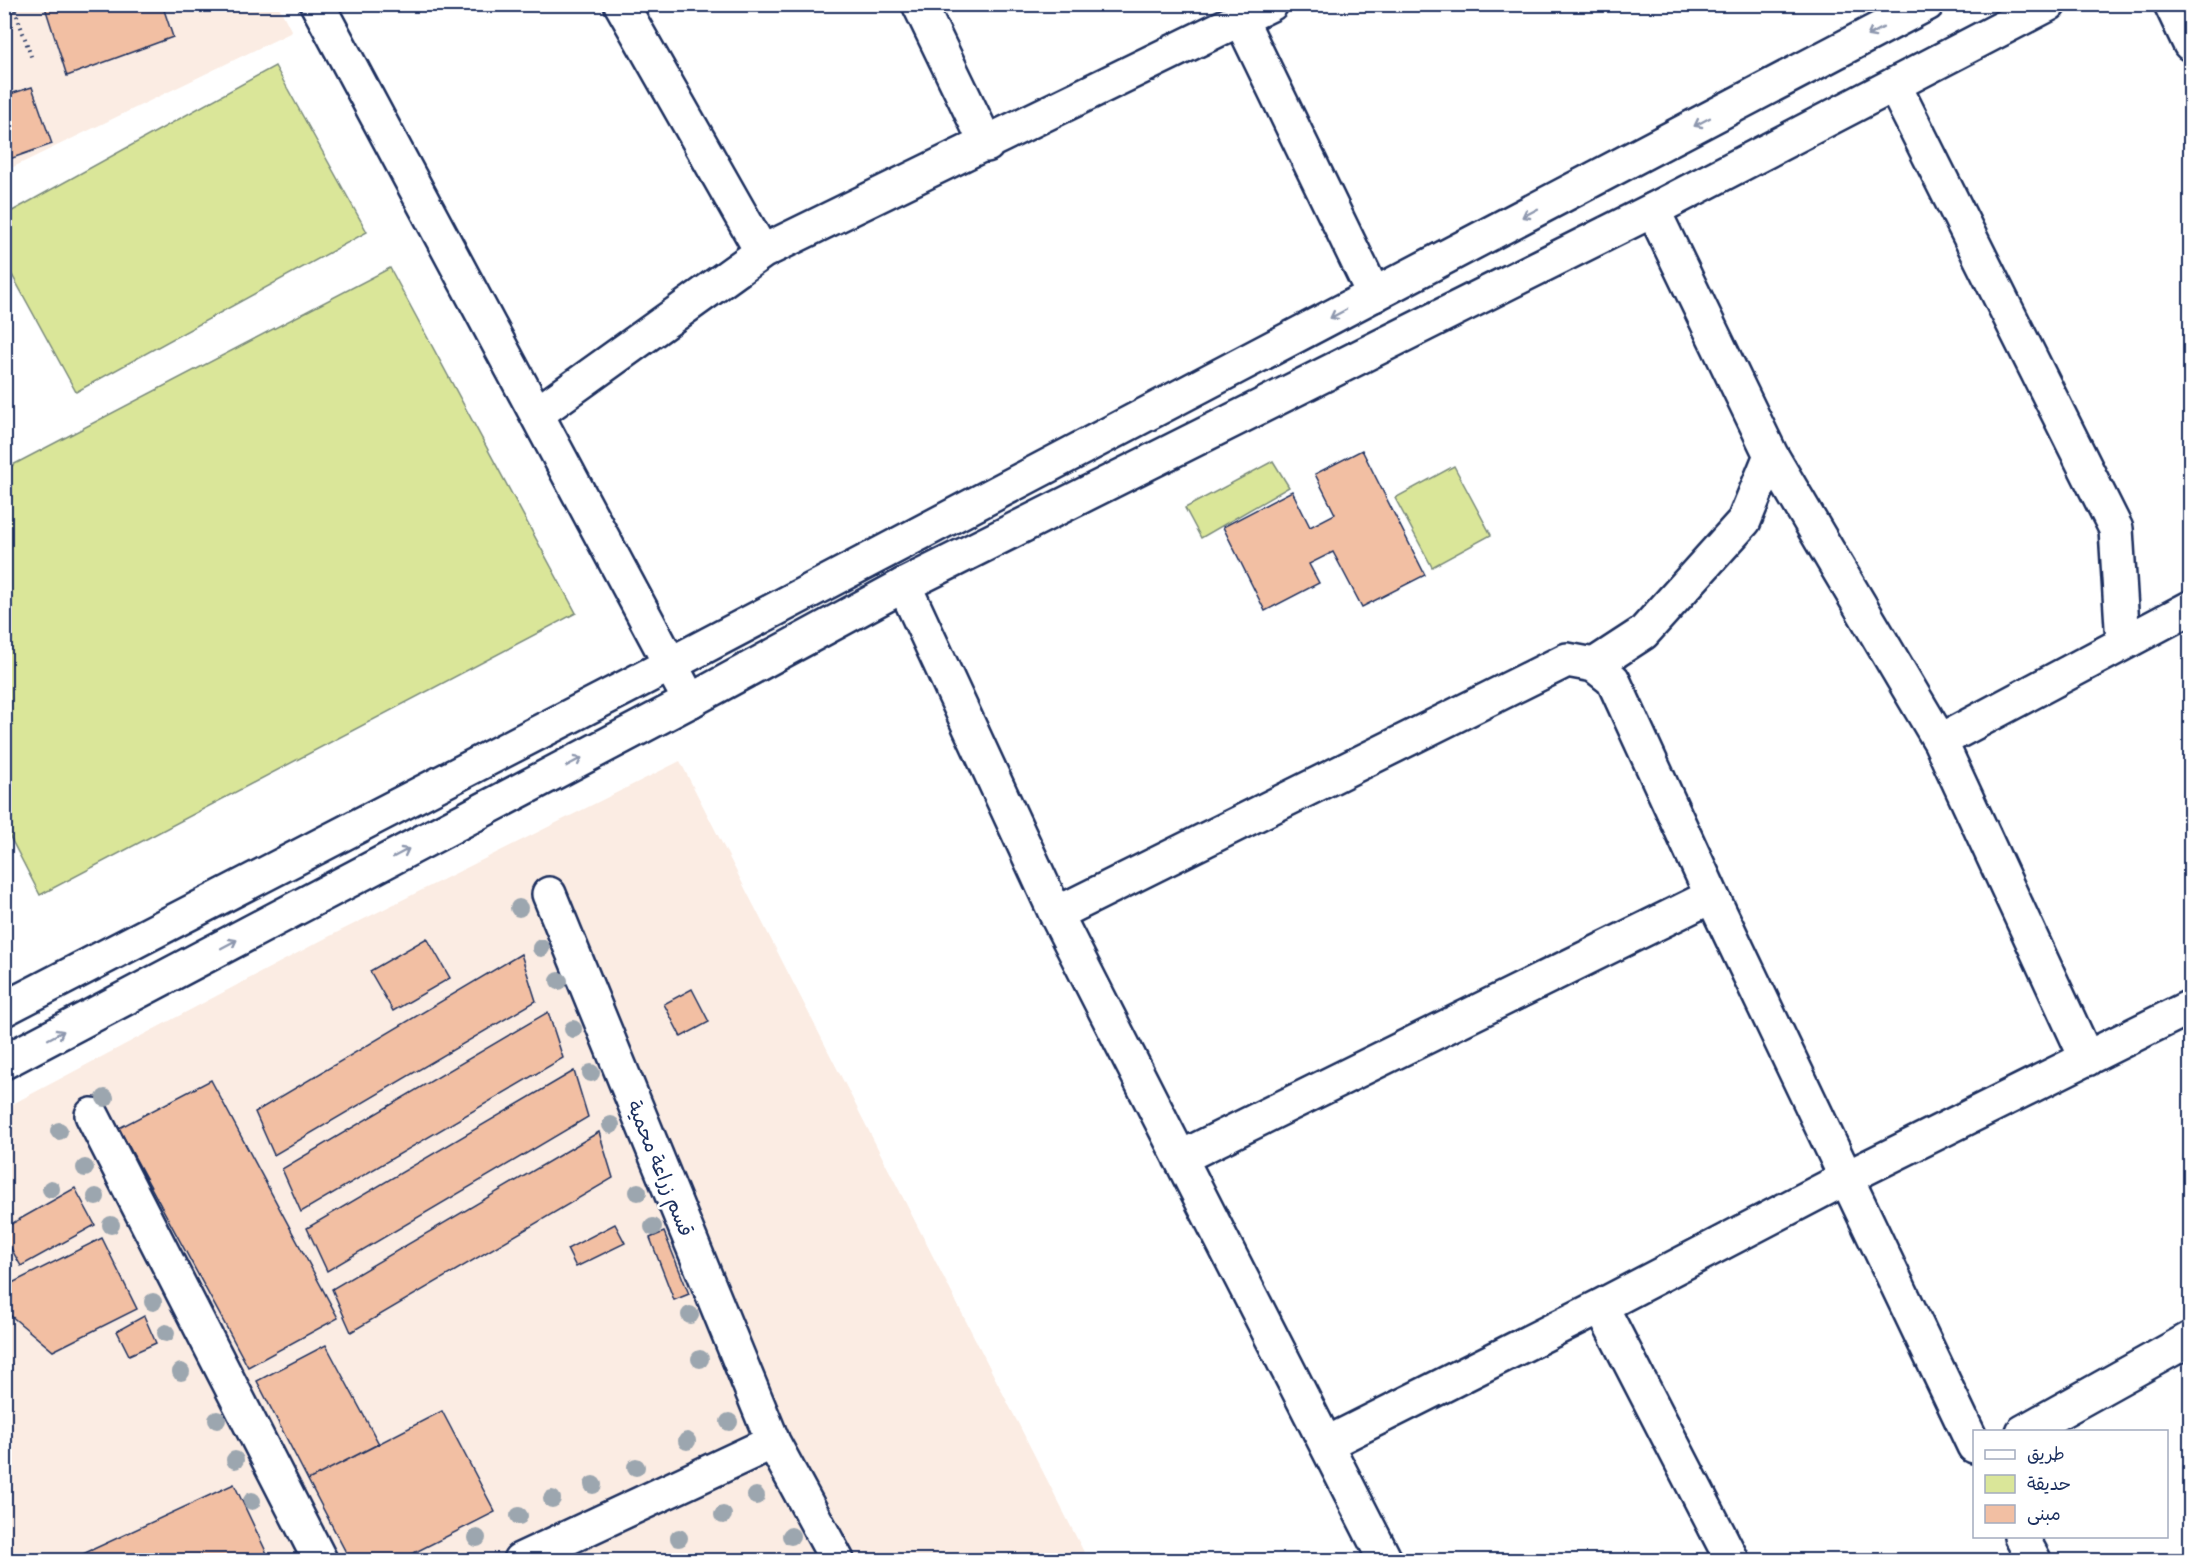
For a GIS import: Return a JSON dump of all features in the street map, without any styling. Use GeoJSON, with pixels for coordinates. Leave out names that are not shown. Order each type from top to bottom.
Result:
{"type":"FeatureCollection","features":[{"type":"Feature","properties":{"kind":"street"},"geometry":{"type":"LineString","coordinates":[[317,4],[690,701]]}},
{"type":"Feature","properties":{"kind":"street"},"geometry":{"type":"LineString","coordinates":[[621,4],[762,252]]}},
{"type":"Feature","properties":{"kind":"street"},"geometry":{"type":"LineString","coordinates":[[919,4],[987,145]]}},
{"type":"Feature","properties":{"kind":"street"},"geometry":{"type":"LineString","coordinates":[[537,413],[762,252],[987,145],[1271,4]]}},
{"type":"Feature","properties":{"kind":"street"},"geometry":{"type":"LineString","coordinates":[[4,1062],[690,701],[904,585],[1653,210],[2049,4]]}},
{"type":"Feature","properties":{"kind":"street"},"geometry":{"type":"LineString","coordinates":[[2171,4],[2190,44]]}},
{"type":"Feature","properties":{"kind":"street"},"geometry":{"type":"LineString","coordinates":[[4,1009],[671,664],[1914,8]]}},
{"type":"Feature","properties":{"kind":"street"},"geometry":{"type":"LineString","coordinates":[[1241,20],[1374,295]]}},
{"type":"Feature","properties":{"kind":"street"},"geometry":{"type":"LineString","coordinates":[[1894,85],[2116,529],[2123,643]]}},
{"type":"Feature","properties":{"kind":"street"},"geometry":{"type":"LineString","coordinates":[[1653,210],[1772,455],[1940,741],[2087,1059]]}},
{"type":"Feature","properties":{"kind":"street"},"geometry":{"type":"LineString","coordinates":[[1594,664],[1643,633],[1744,521],[1772,455]]}},
{"type":"Feature","properties":{"kind":"street"},"geometry":{"type":"LineString","coordinates":[[904,585],[1056,914],[1385,1560]]}},
{"type":"Feature","properties":{"kind":"street"},"geometry":{"type":"LineString","coordinates":[[1940,741],[2190,608]]}},
{"type":"Feature","properties":{"kind":"street"},"geometry":{"type":"LineString","coordinates":[[1056,914],[1567,660],[1594,664],[1614,680],[1712,896],[1973,1444]]}},
{"type":"Feature","properties":{"kind":"street","name":"قسم زراعة محمية"},"geometry":{"type":"LineString","coordinates":[[549,894],[773,1442],[837,1560]]}},
{"type":"Feature","properties":{"kind":"street"},"geometry":{"type":"LineString","coordinates":[[1180,1158],[1712,896]]}},
{"type":"Feature","properties":{"kind":"street"},"geometry":{"type":"LineString","coordinates":[[1326,1444],[1601,1306],[1846,1178],[2190,1007]]}},
{"type":"Feature","properties":{"kind":"street"},"geometry":{"type":"LineString","coordinates":[[92,1115],[320,1560]]}},
{"type":"Feature","properties":{"kind":"street"},"geometry":{"type":"LineString","coordinates":[[1601,1306],[1732,1560]]}},
{"type":"Feature","properties":{"kind":"street"},"geometry":{"type":"LineString","coordinates":[[2025,1430],[2190,1339]]}},
{"type":"Feature","properties":{"kind":"street"},"geometry":{"type":"LineString","coordinates":[[520,1560],[773,1442]]}},
{"type":"Feature","properties":{"kind":"street"},"geometry":{"type":"LineString","coordinates":[[2022,1538],[2034,1560]]}},
{"type":"Feature","properties":{"kind":"path"},"geometry":{"type":"LineString","coordinates":[[13,4],[32,59]]}},
{"type":"Feature","properties":{"kind":"shaded area"},"geometry":{"type":"Polygon","coordinates":[[[5,5],[278,5],[292,32],[5,171],[5,5]]]}},
{"type":"Feature","properties":{"kind":"shaded area"},"geometry":{"type":"Polygon","coordinates":[[[680,761],[1088,1560],[5,1560],[5,1108],[326,938],[680,761]]]}},
{"type":"Feature","properties":{"kind":"green space"},"geometry":{"type":"Polygon","coordinates":[[[275,66],[367,232],[76,392],[5,262],[5,215],[275,66]]]}},
{"type":"Feature","properties":{"kind":"green space"},"geometry":{"type":"Polygon","coordinates":[[[390,268],[576,613],[40,895],[5,827],[5,469],[390,268]]]}},
{"type":"Feature","properties":{"kind":"green space"},"geometry":{"type":"Polygon","coordinates":[[[1273,461],[1289,487],[1201,538],[1185,508],[1273,461]]]}},
{"type":"Feature","properties":{"kind":"green space"},"geometry":{"type":"Polygon","coordinates":[[[1454,466],[1491,535],[1432,567],[1395,498],[1454,466]]]}},
{"type":"Feature","properties":{"kind":"building"},"geometry":{"type":"Polygon","coordinates":[[[44,4],[162,4],[173,37],[67,76],[44,4]]]}},
{"type":"Feature","properties":{"kind":"building"},"geometry":{"type":"Polygon","coordinates":[[[32,87],[52,144],[4,161],[4,96],[32,87]]]}},
{"type":"Feature","properties":{"kind":"building"},"geometry":{"type":"Polygon","coordinates":[[[1362,450],[1425,575],[1362,607],[1333,552],[1309,564],[1319,583],[1265,611],[1223,527],[1292,491],[1310,527],[1335,514],[1315,474],[1362,450]]]}},
{"type":"Feature","properties":{"kind":"building"},"geometry":{"type":"Polygon","coordinates":[[[427,938],[450,978],[393,1011],[370,971],[427,938]]]}},
{"type":"Feature","properties":{"kind":"building"},"geometry":{"type":"Polygon","coordinates":[[[521,954],[536,1001],[274,1155],[255,1112],[521,954]]]}},
{"type":"Feature","properties":{"kind":"building"},"geometry":{"type":"Polygon","coordinates":[[[692,989],[709,1022],[681,1037],[664,1004],[692,989]]]}},
{"type":"Feature","properties":{"kind":"building"},"geometry":{"type":"Polygon","coordinates":[[[548,1012],[563,1058],[301,1212],[282,1169],[548,1012]]]}},
{"type":"Feature","properties":{"kind":"building"},"geometry":{"type":"Polygon","coordinates":[[[574,1071],[588,1117],[327,1271],[307,1228],[574,1071]]]}},
{"type":"Feature","properties":{"kind":"building"},"geometry":{"type":"Polygon","coordinates":[[[211,1080],[338,1318],[248,1367],[119,1128],[211,1080]]]}},
{"type":"Feature","properties":{"kind":"building"},"geometry":{"type":"Polygon","coordinates":[[[599,1132],[613,1178],[351,1332],[332,1289],[599,1132]]]}},
{"type":"Feature","properties":{"kind":"building"},"geometry":{"type":"Polygon","coordinates":[[[75,1188],[95,1225],[21,1266],[4,1236],[4,1228],[75,1188]]]}},
{"type":"Feature","properties":{"kind":"building"},"geometry":{"type":"Polygon","coordinates":[[[615,1224],[625,1243],[576,1267],[567,1249],[615,1224]]]}},
{"type":"Feature","properties":{"kind":"building"},"geometry":{"type":"Polygon","coordinates":[[[664,1232],[689,1294],[674,1300],[650,1238],[664,1232]]]}},
{"type":"Feature","properties":{"kind":"building"},"geometry":{"type":"Polygon","coordinates":[[[102,1238],[137,1309],[53,1351],[4,1310],[4,1287],[102,1238]]]}},
{"type":"Feature","properties":{"kind":"building"},"geometry":{"type":"Polygon","coordinates":[[[144,1316],[156,1343],[129,1355],[117,1331],[144,1316]]]}},
{"type":"Feature","properties":{"kind":"building"},"geometry":{"type":"Polygon","coordinates":[[[326,1345],[379,1444],[308,1480],[257,1381],[326,1345]]]}},
{"type":"Feature","properties":{"kind":"building"},"geometry":{"type":"Polygon","coordinates":[[[442,1411],[495,1512],[400,1560],[350,1560],[308,1480],[442,1411]]]}},
{"type":"Feature","properties":{"kind":"building"},"geometry":{"type":"Polygon","coordinates":[[[234,1484],[270,1560],[70,1560],[234,1484]]]}}]}
